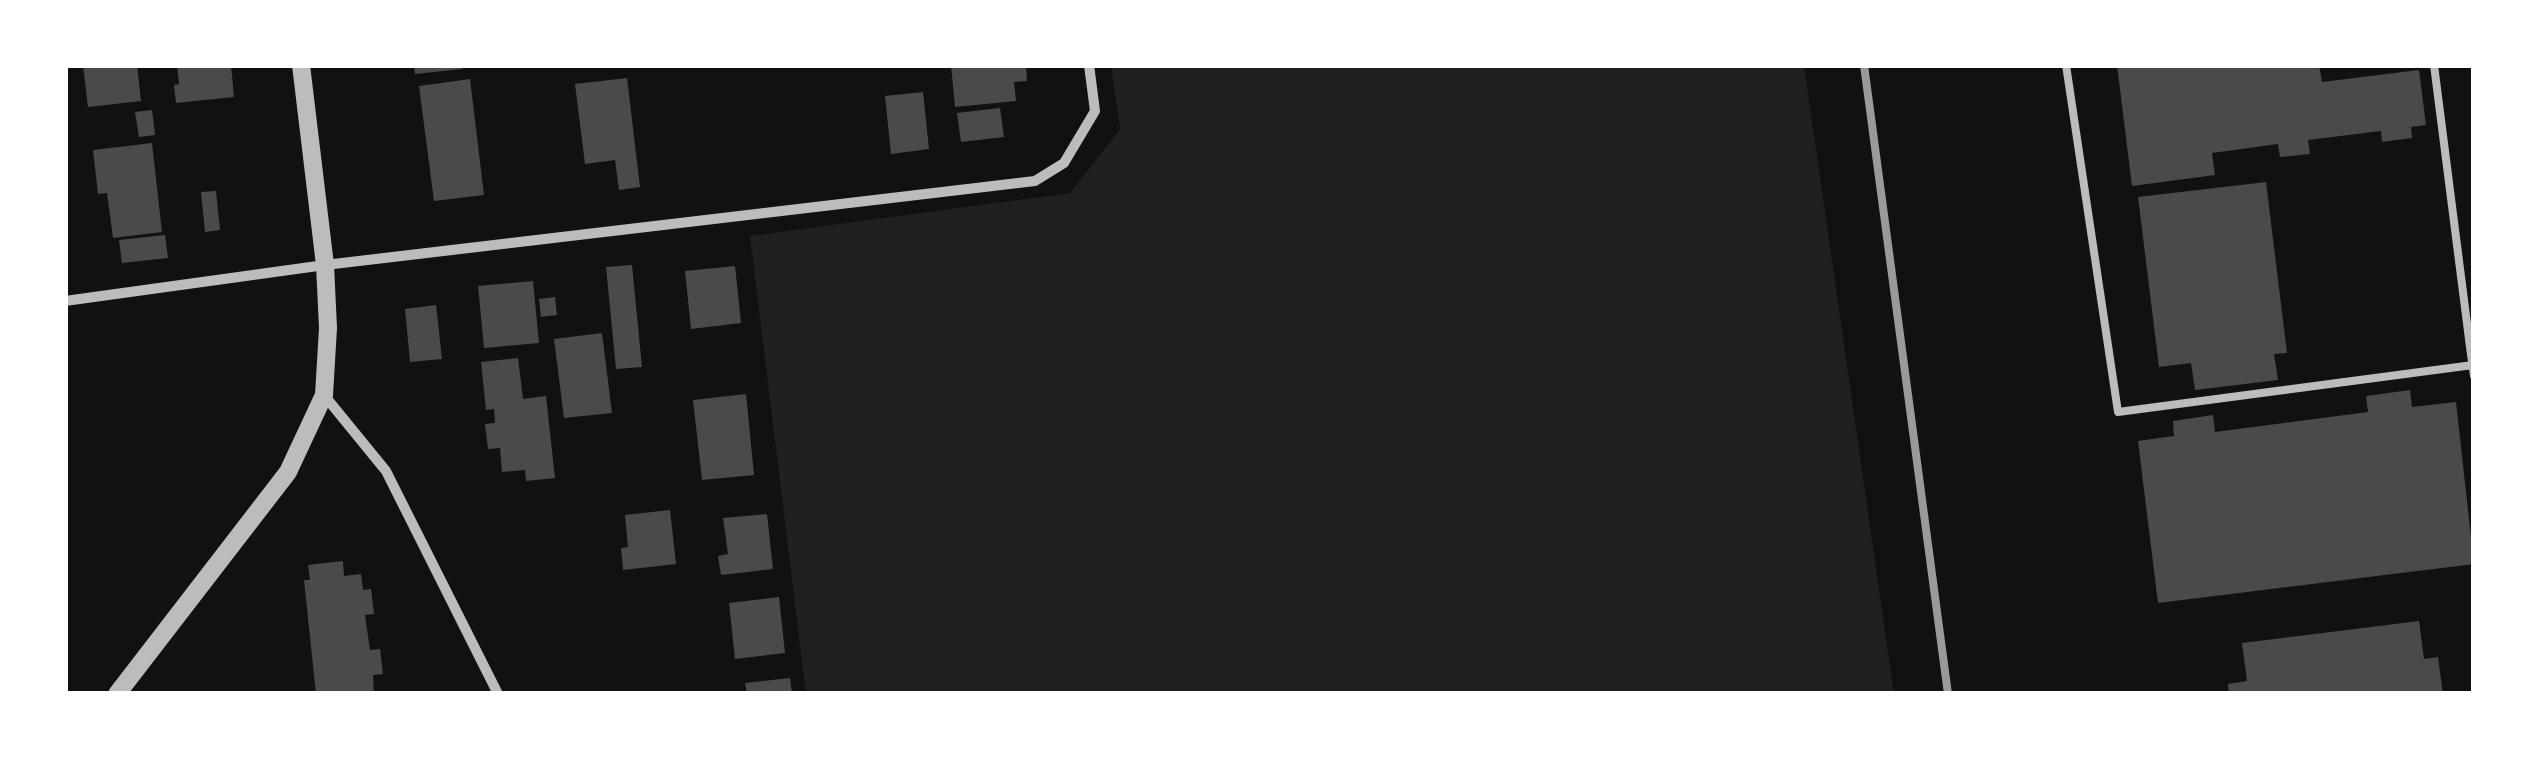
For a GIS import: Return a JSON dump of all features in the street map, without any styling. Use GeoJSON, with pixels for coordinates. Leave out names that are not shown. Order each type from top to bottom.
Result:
{"type":"FeatureCollection","features":[{"type":"Feature","properties":{"kind":"street"},"geometry":{"type":"LineString","coordinates":[[117,694],[288,472],[324,395],[326,266],[301,65]]}},
{"type":"Feature","properties":{"kind":"street"},"geometry":{"type":"LineString","coordinates":[[65,301],[1036,181],[1064,163],[1095,111],[1089,65]]}},
{"type":"Feature","properties":{"kind":"street"},"geometry":{"type":"LineString","coordinates":[[324,395],[386,471],[498,694]]}},
{"type":"Feature","properties":{"kind":"lane"},"geometry":{"type":"LineString","coordinates":[[2066,65],[2118,412],[2472,365]]}},
{"type":"Feature","properties":{"kind":"lane"},"geometry":{"type":"LineString","coordinates":[[2434,65],[2474,376]]}},
{"type":"Feature","properties":{"kind":"shaded area"},"geometry":{"type":"Polygon","coordinates":[[[1111,65],[1804,65],[1894,694],[806,694],[750,236],[1070,193],[1120,129],[1111,65]]]}},
{"type":"Feature","properties":{"kind":"building"},"geometry":{"type":"Polygon","coordinates":[[[83,65],[137,65],[141,101],[88,107],[83,65]]]}},
{"type":"Feature","properties":{"kind":"building"},"geometry":{"type":"Polygon","coordinates":[[[177,65],[231,65],[234,97],[176,103],[177,65]]]}},
{"type":"Feature","properties":{"kind":"building"},"geometry":{"type":"Polygon","coordinates":[[[414,65],[462,65],[462,69],[415,74],[414,65]]]}},
{"type":"Feature","properties":{"kind":"building"},"geometry":{"type":"Polygon","coordinates":[[[951,65],[1026,65],[1027,81],[1014,82],[1016,101],[955,107],[951,65]]]}},
{"type":"Feature","properties":{"kind":"building"},"geometry":{"type":"Polygon","coordinates":[[[2117,65],[2319,65],[2322,82],[2419,70],[2426,125],[2411,127],[2412,138],[2382,142],[2381,131],[2308,140],[2310,154],[2280,157],[2278,144],[2212,153],[2215,175],[2132,186],[2117,65]]]}},
{"type":"Feature","properties":{"kind":"building"},"geometry":{"type":"Polygon","coordinates":[[[627,78],[640,187],[619,190],[615,160],[585,164],[575,84],[627,78]]]}},
{"type":"Feature","properties":{"kind":"building"},"geometry":{"type":"Polygon","coordinates":[[[470,79],[484,195],[434,201],[419,86],[470,79]]]}},
{"type":"Feature","properties":{"kind":"building"},"geometry":{"type":"Polygon","coordinates":[[[923,92],[929,149],[891,154],[885,96],[923,92]]]}},
{"type":"Feature","properties":{"kind":"building"},"geometry":{"type":"Polygon","coordinates":[[[1000,108],[1004,137],[961,142],[957,113],[1000,108]]]}},
{"type":"Feature","properties":{"kind":"building"},"geometry":{"type":"Polygon","coordinates":[[[152,110],[155,135],[139,137],[135,112],[152,110]]]}},
{"type":"Feature","properties":{"kind":"building"},"geometry":{"type":"Polygon","coordinates":[[[152,143],[162,232],[113,238],[107,193],[98,194],[93,150],[152,143]]]}},
{"type":"Feature","properties":{"kind":"building"},"geometry":{"type":"Polygon","coordinates":[[[2266,182],[2287,353],[2274,354],[2278,380],[2195,390],[2191,363],[2159,367],[2138,197],[2266,182]]]}},
{"type":"Feature","properties":{"kind":"building"},"geometry":{"type":"Polygon","coordinates":[[[216,191],[220,230],[205,232],[201,192],[216,191]]]}},
{"type":"Feature","properties":{"kind":"building"},"geometry":{"type":"Polygon","coordinates":[[[165,235],[168,258],[122,263],[119,240],[165,235]]]}},
{"type":"Feature","properties":{"kind":"building"},"geometry":{"type":"Polygon","coordinates":[[[632,265],[642,367],[616,369],[606,267],[632,265]]]}},
{"type":"Feature","properties":{"kind":"building"},"geometry":{"type":"Polygon","coordinates":[[[735,266],[741,323],[691,329],[685,271],[735,266]]]}},
{"type":"Feature","properties":{"kind":"building"},"geometry":{"type":"Polygon","coordinates":[[[533,281],[539,343],[484,348],[478,286],[533,281]]]}},
{"type":"Feature","properties":{"kind":"building"},"geometry":{"type":"Polygon","coordinates":[[[555,297],[557,315],[541,317],[539,299],[555,297]]]}},
{"type":"Feature","properties":{"kind":"building"},"geometry":{"type":"Polygon","coordinates":[[[436,305],[442,359],[410,362],[405,309],[436,305]]]}},
{"type":"Feature","properties":{"kind":"building"},"geometry":{"type":"Polygon","coordinates":[[[602,333],[612,413],[564,418],[554,339],[602,333]]]}},
{"type":"Feature","properties":{"kind":"building"},"geometry":{"type":"Polygon","coordinates":[[[518,358],[523,399],[546,396],[555,478],[526,481],[525,470],[502,472],[500,448],[488,449],[485,424],[495,423],[494,409],[486,410],[481,362],[518,358]]]}},
{"type":"Feature","properties":{"kind":"building"},"geometry":{"type":"Polygon","coordinates":[[[2410,390],[2412,407],[2456,402],[2474,564],[2158,603],[2138,441],[2174,436],[2173,421],[2213,415],[2215,432],[2368,412],[2366,396],[2410,390]]]}},
{"type":"Feature","properties":{"kind":"building"},"geometry":{"type":"Polygon","coordinates":[[[746,394],[754,475],[702,480],[693,400],[746,394]]]}},
{"type":"Feature","properties":{"kind":"building"},"geometry":{"type":"Polygon","coordinates":[[[670,510],[676,564],[623,570],[621,548],[628,547],[625,515],[670,510]]]}},
{"type":"Feature","properties":{"kind":"building"},"geometry":{"type":"Polygon","coordinates":[[[767,514],[773,569],[721,575],[718,556],[728,554],[723,518],[767,514]]]}},
{"type":"Feature","properties":{"kind":"building"},"geometry":{"type":"Polygon","coordinates":[[[343,561],[344,576],[361,574],[363,590],[371,589],[374,614],[365,615],[370,650],[380,649],[383,674],[373,675],[374,694],[316,694],[304,580],[310,580],[308,565],[343,561]]]}},
{"type":"Feature","properties":{"kind":"building"},"geometry":{"type":"Polygon","coordinates":[[[779,597],[785,653],[735,659],[729,603],[779,597]]]}},
{"type":"Feature","properties":{"kind":"building"},"geometry":{"type":"Polygon","coordinates":[[[2419,621],[2424,659],[2438,657],[2443,694],[2229,694],[2228,684],[2247,681],[2242,643],[2419,621]]]}},
{"type":"Feature","properties":{"kind":"building"},"geometry":{"type":"Polygon","coordinates":[[[790,678],[792,694],[747,694],[745,683],[790,678]]]}},
{"type":"Feature","properties":{"kind":"railway"},"geometry":{"type":"LineString","coordinates":[[1864,65],[1948,694]]}}]}
